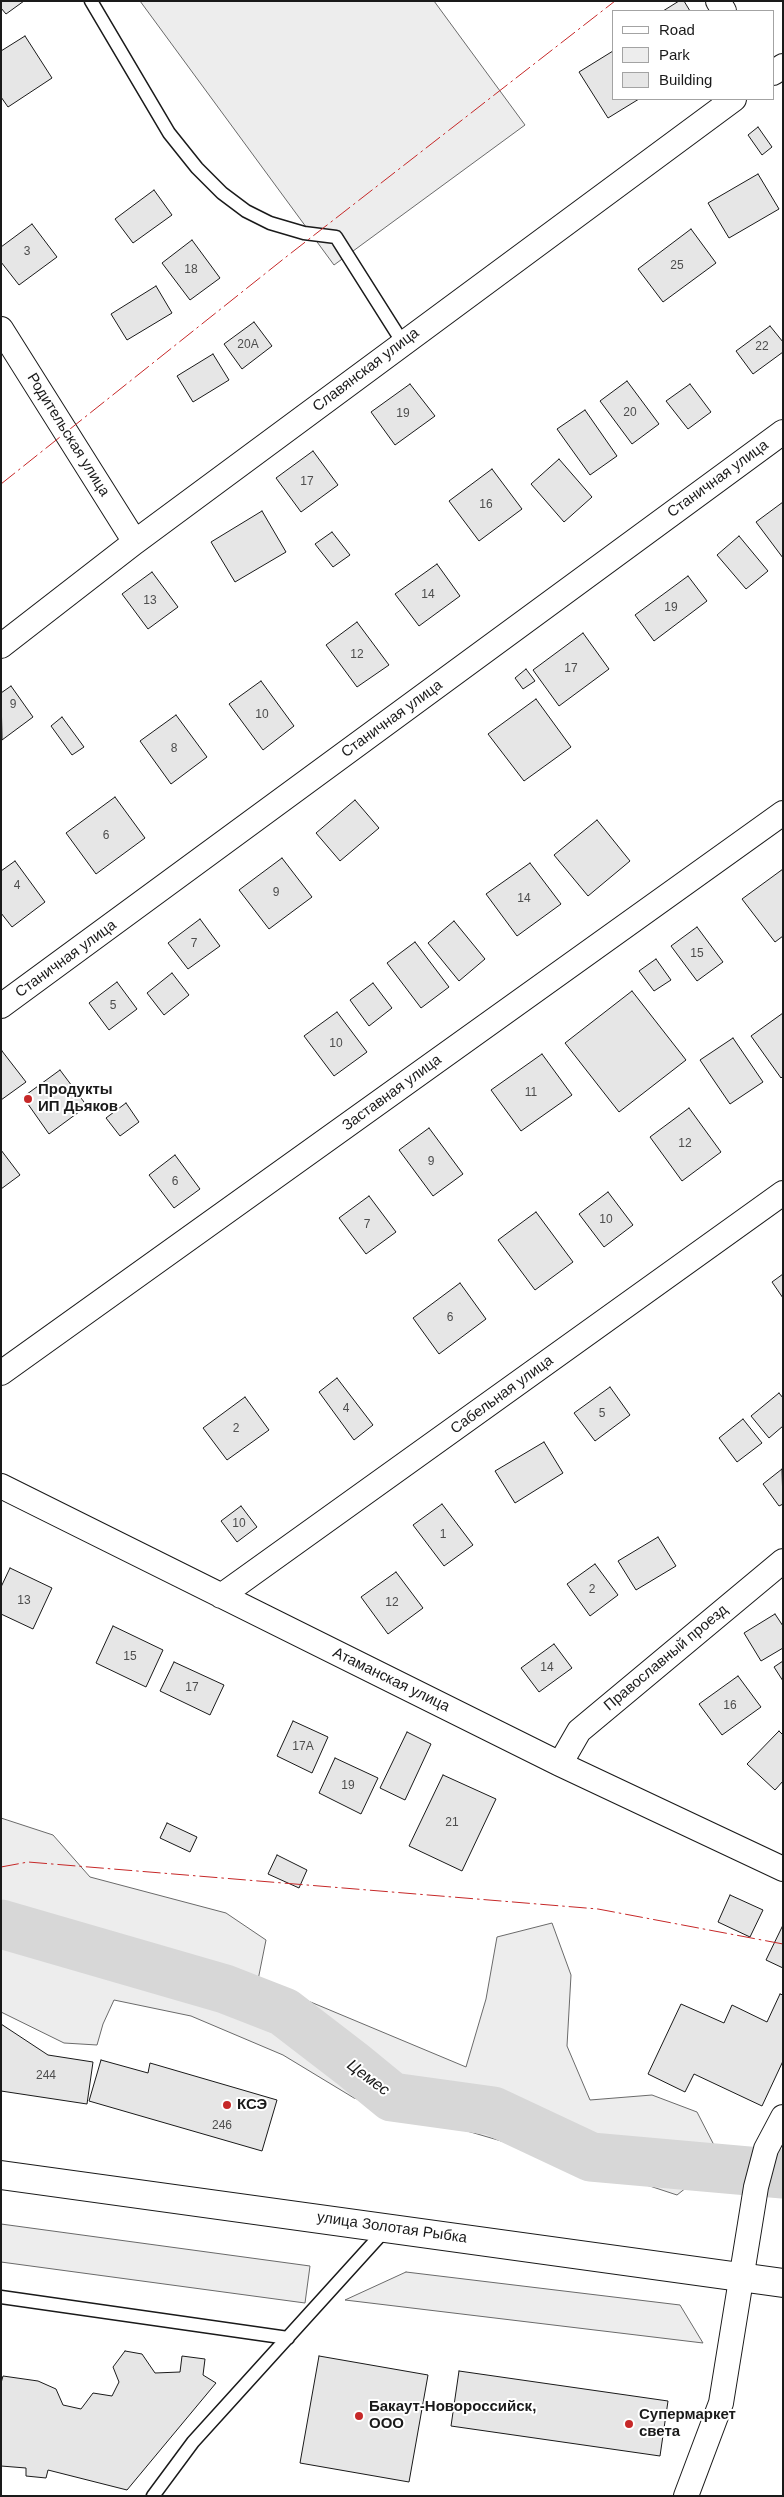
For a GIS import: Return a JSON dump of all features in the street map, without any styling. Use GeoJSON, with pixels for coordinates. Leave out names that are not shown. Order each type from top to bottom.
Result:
{"type":"FeatureCollection","features":[{"type":"Feature","properties":{"kind":"highway","name":"улица Золотая Рыбка"},"geometry":{"type":"LineString","coordinates":[[1,2175],[783,2283]]}},
{"type":"Feature","properties":{"kind":"street","name":"Славянская улица"},"geometry":{"type":"LineString","coordinates":[[1,646],[135,542],[733,100]]}},
{"type":"Feature","properties":{"kind":"street","name":"Родительская улица"},"geometry":{"type":"LineString","coordinates":[[1,329],[135,542]]}},
{"type":"Feature","properties":{"kind":"street","name":"Станичная улица"},"geometry":{"type":"LineString","coordinates":[[1,1006],[783,432]]}},
{"type":"Feature","properties":{"kind":"street","name":"Заставная улица"},"geometry":{"type":"LineString","coordinates":[[1,1373],[783,813]]}},
{"type":"Feature","properties":{"kind":"street","name":"Сабельная улица"},"geometry":{"type":"LineString","coordinates":[[221,1596],[783,1193]]}},
{"type":"Feature","properties":{"kind":"street","name":"Атаманская улица"},"geometry":{"type":"LineString","coordinates":[[1,1486],[560,1764],[783,1869]]}},
{"type":"Feature","properties":{"kind":"street","name":"Православный проезд"},"geometry":{"type":"LineString","coordinates":[[560,1764],[579,1731],[783,1561]]}},
{"type":"Feature","properties":{"kind":"street"},"geometry":{"type":"LineString","coordinates":[[686,2496],[721,2403],[740,2276],[756,2187],[766,2149],[783,2117]]}},
{"type":"Feature","properties":{"kind":"lane"},"geometry":{"type":"LineString","coordinates":[[91,1],[169,133],[198,168],[222,193],[246,211],[262,219],[304,233],[336,237],[403,343]]}},
{"type":"Feature","properties":{"kind":"lane"},"geometry":{"type":"LineString","coordinates":[[154,2496],[193,2442],[387,2228]]}},
{"type":"Feature","properties":{"kind":"lane"},"geometry":{"type":"LineString","coordinates":[[1,2297],[288,2338]]}},
{"type":"Feature","properties":{"kind":"green space"},"geometry":{"type":"Polygon","coordinates":[[[140,1],[434,1],[525,125],[334,265],[140,1]]]}},
{"type":"Feature","properties":{"kind":"green space"},"geometry":{"type":"Polygon","coordinates":[[[1,1818],[53,1835],[90,1877],[226,1913],[266,1940],[258,1980],[466,2067],[486,1999],[497,1937],[552,1923],[571,1975],[567,2046],[590,2100],[652,2095],[697,2112],[716,2149],[701,2176],[677,2195],[604,2171],[354,2098],[283,2055],[191,2016],[114,2000],[103,2024],[97,2045],[64,2043],[1,2012],[1,1818]]]}},
{"type":"Feature","properties":{"kind":"green space"},"geometry":{"type":"Polygon","coordinates":[[[1,2224],[310,2266],[305,2303],[1,2262],[1,2224]]]}},
{"type":"Feature","properties":{"kind":"green space"},"geometry":{"type":"Polygon","coordinates":[[[406,2272],[680,2305],[703,2343],[345,2300],[406,2272]]]}},
{"type":"Feature","properties":{"kind":"building"},"geometry":{"type":"Polygon","coordinates":[[[1,1],[24,1],[6,14],[1,8],[1,1]]]}},
{"type":"Feature","properties":{"kind":"building"},"geometry":{"type":"Polygon","coordinates":[[[679,1],[684,1],[689,10],[665,10],[679,1]]]}},
{"type":"Feature","properties":{"kind":"building"},"geometry":{"type":"Polygon","coordinates":[[[25,36],[52,78],[8,107],[1,97],[1,51],[25,36]]]}},
{"type":"Feature","properties":{"kind":"building"},"geometry":{"type":"Polygon","coordinates":[[[612,52],[612,100],[637,100],[608,118],[579,72],[612,52]]]}},
{"type":"Feature","properties":{"kind":"building"},"geometry":{"type":"Polygon","coordinates":[[[758,127],[772,147],[762,155],[748,135],[758,127]]]}},
{"type":"Feature","properties":{"kind":"building"},"geometry":{"type":"Polygon","coordinates":[[[758,174],[779,209],[729,238],[708,203],[758,174]]]}},
{"type":"Feature","properties":{"kind":"building"},"geometry":{"type":"Polygon","coordinates":[[[154,190],[172,215],[133,243],[115,219],[154,190]]]}},
{"type":"Feature","properties":{"kind":"building"},"geometry":{"type":"Polygon","coordinates":[[[32,224],[57,257],[19,285],[1,262],[1,247],[32,224]]]}},
{"type":"Feature","properties":{"kind":"building"},"geometry":{"type":"Polygon","coordinates":[[[691,229],[716,263],[663,302],[638,269],[691,229]]]}},
{"type":"Feature","properties":{"kind":"building"},"geometry":{"type":"Polygon","coordinates":[[[192,240],[220,278],[190,300],[162,263],[192,240]]]}},
{"type":"Feature","properties":{"kind":"building"},"geometry":{"type":"Polygon","coordinates":[[[156,286],[172,313],[127,340],[111,314],[156,286]]]}},
{"type":"Feature","properties":{"kind":"building"},"geometry":{"type":"Polygon","coordinates":[[[254,322],[272,346],[242,369],[224,344],[254,322]]]}},
{"type":"Feature","properties":{"kind":"building"},"geometry":{"type":"Polygon","coordinates":[[[770,326],[783,342],[783,352],[753,374],[736,351],[770,326]]]}},
{"type":"Feature","properties":{"kind":"building"},"geometry":{"type":"Polygon","coordinates":[[[213,354],[229,380],[193,402],[177,376],[213,354]]]}},
{"type":"Feature","properties":{"kind":"building"},"geometry":{"type":"Polygon","coordinates":[[[627,381],[659,424],[632,444],[600,401],[627,381]]]}},
{"type":"Feature","properties":{"kind":"building"},"geometry":{"type":"Polygon","coordinates":[[[410,384],[435,416],[395,445],[371,412],[410,384]]]}},
{"type":"Feature","properties":{"kind":"building"},"geometry":{"type":"Polygon","coordinates":[[[690,384],[711,412],[688,429],[666,401],[690,384]]]}},
{"type":"Feature","properties":{"kind":"building"},"geometry":{"type":"Polygon","coordinates":[[[585,410],[617,456],[590,475],[557,429],[585,410]]]}},
{"type":"Feature","properties":{"kind":"building"},"geometry":{"type":"Polygon","coordinates":[[[313,451],[338,485],[301,512],[276,478],[313,451]]]}},
{"type":"Feature","properties":{"kind":"building"},"geometry":{"type":"Polygon","coordinates":[[[559,459],[592,497],[564,522],[531,484],[559,459]]]}},
{"type":"Feature","properties":{"kind":"building"},"geometry":{"type":"Polygon","coordinates":[[[492,469],[522,509],[479,541],[449,501],[492,469]]]}},
{"type":"Feature","properties":{"kind":"building"},"geometry":{"type":"Polygon","coordinates":[[[783,502],[783,558],[756,522],[783,502]]]}},
{"type":"Feature","properties":{"kind":"building"},"geometry":{"type":"Polygon","coordinates":[[[262,511],[286,552],[235,582],[211,542],[262,511]]]}},
{"type":"Feature","properties":{"kind":"building"},"geometry":{"type":"Polygon","coordinates":[[[332,532],[350,555],[333,567],[315,544],[332,532]]]}},
{"type":"Feature","properties":{"kind":"building"},"geometry":{"type":"Polygon","coordinates":[[[739,536],[768,571],[746,589],[717,555],[739,536]]]}},
{"type":"Feature","properties":{"kind":"building"},"geometry":{"type":"Polygon","coordinates":[[[437,564],[460,596],[419,626],[395,594],[437,564]]]}},
{"type":"Feature","properties":{"kind":"building"},"geometry":{"type":"Polygon","coordinates":[[[152,572],[178,607],[148,629],[122,594],[152,572]]]}},
{"type":"Feature","properties":{"kind":"building"},"geometry":{"type":"Polygon","coordinates":[[[688,576],[707,601],[654,641],[635,615],[688,576]]]}},
{"type":"Feature","properties":{"kind":"building"},"geometry":{"type":"Polygon","coordinates":[[[357,622],[389,665],[357,687],[326,645],[357,622]]]}},
{"type":"Feature","properties":{"kind":"building"},"geometry":{"type":"Polygon","coordinates":[[[583,633],[609,669],[559,706],[533,670],[583,633]]]}},
{"type":"Feature","properties":{"kind":"building"},"geometry":{"type":"Polygon","coordinates":[[[526,669],[535,681],[523,689],[515,678],[526,669]]]}},
{"type":"Feature","properties":{"kind":"building"},"geometry":{"type":"Polygon","coordinates":[[[261,681],[294,726],[263,750],[229,704],[261,681]]]}},
{"type":"Feature","properties":{"kind":"building"},"geometry":{"type":"Polygon","coordinates":[[[11,686],[33,717],[2,740],[1,693],[11,686]]]}},
{"type":"Feature","properties":{"kind":"building"},"geometry":{"type":"Polygon","coordinates":[[[536,699],[571,747],[524,781],[488,734],[536,699]]]}},
{"type":"Feature","properties":{"kind":"building"},"geometry":{"type":"Polygon","coordinates":[[[176,715],[207,757],[171,784],[140,741],[176,715]]]}},
{"type":"Feature","properties":{"kind":"building"},"geometry":{"type":"Polygon","coordinates":[[[62,717],[84,747],[72,755],[51,726],[62,717]]]}},
{"type":"Feature","properties":{"kind":"building"},"geometry":{"type":"Polygon","coordinates":[[[115,797],[145,838],[96,874],[66,833],[115,797]]]}},
{"type":"Feature","properties":{"kind":"building"},"geometry":{"type":"Polygon","coordinates":[[[355,800],[379,828],[340,861],[316,833],[355,800]]]}},
{"type":"Feature","properties":{"kind":"building"},"geometry":{"type":"Polygon","coordinates":[[[597,820],[630,861],[588,896],[554,855],[597,820]]]}},
{"type":"Feature","properties":{"kind":"building"},"geometry":{"type":"Polygon","coordinates":[[[282,858],[312,897],[269,929],[239,890],[282,858]]]}},
{"type":"Feature","properties":{"kind":"building"},"geometry":{"type":"Polygon","coordinates":[[[15,861],[45,902],[12,927],[1,913],[1,871],[15,861]]]}},
{"type":"Feature","properties":{"kind":"building"},"geometry":{"type":"Polygon","coordinates":[[[530,863],[561,904],[517,936],[486,894],[530,863]]]}},
{"type":"Feature","properties":{"kind":"building"},"geometry":{"type":"Polygon","coordinates":[[[783,869],[783,936],[775,942],[742,899],[783,869]]]}},
{"type":"Feature","properties":{"kind":"building"},"geometry":{"type":"Polygon","coordinates":[[[200,919],[220,946],[188,969],[168,943],[200,919]]]}},
{"type":"Feature","properties":{"kind":"building"},"geometry":{"type":"Polygon","coordinates":[[[454,921],[485,959],[459,981],[428,943],[454,921]]]}},
{"type":"Feature","properties":{"kind":"building"},"geometry":{"type":"Polygon","coordinates":[[[697,927],[723,962],[697,981],[671,946],[697,927]]]}},
{"type":"Feature","properties":{"kind":"building"},"geometry":{"type":"Polygon","coordinates":[[[415,942],[449,987],[421,1008],[387,963],[415,942]]]}},
{"type":"Feature","properties":{"kind":"building"},"geometry":{"type":"Polygon","coordinates":[[[656,959],[671,980],[654,991],[639,971],[656,959]]]}},
{"type":"Feature","properties":{"kind":"building"},"geometry":{"type":"Polygon","coordinates":[[[172,973],[189,995],[164,1015],[147,993],[172,973]]]}},
{"type":"Feature","properties":{"kind":"building"},"geometry":{"type":"Polygon","coordinates":[[[117,982],[137,1009],[109,1030],[89,1003],[117,982]]]}},
{"type":"Feature","properties":{"kind":"building"},"geometry":{"type":"Polygon","coordinates":[[[373,983],[392,1008],[369,1026],[350,1000],[373,983]]]}},
{"type":"Feature","properties":{"kind":"building"},"geometry":{"type":"Polygon","coordinates":[[[632,991],[686,1060],[619,1112],[565,1043],[632,991]]]}},
{"type":"Feature","properties":{"kind":"building"},"geometry":{"type":"Polygon","coordinates":[[[337,1012],[367,1052],[334,1076],[304,1036],[337,1012]]]}},
{"type":"Feature","properties":{"kind":"building"},"geometry":{"type":"Polygon","coordinates":[[[783,1013],[783,1076],[781,1078],[751,1036],[783,1013]]]}},
{"type":"Feature","properties":{"kind":"building"},"geometry":{"type":"Polygon","coordinates":[[[733,1038],[763,1082],[730,1104],[700,1060],[733,1038]]]}},
{"type":"Feature","properties":{"kind":"building"},"geometry":{"type":"Polygon","coordinates":[[[1,1052],[26,1082],[1,1100],[1,1052]]]}},
{"type":"Feature","properties":{"kind":"building"},"geometry":{"type":"Polygon","coordinates":[[[542,1054],[572,1095],[521,1131],[491,1090],[542,1054]]]}},
{"type":"Feature","properties":{"kind":"building"},"geometry":{"type":"Polygon","coordinates":[[[60,1070],[87,1106],[49,1134],[23,1097],[60,1070]]]}},
{"type":"Feature","properties":{"kind":"building"},"geometry":{"type":"Polygon","coordinates":[[[126,1103],[139,1122],[120,1136],[106,1118],[126,1103]]]}},
{"type":"Feature","properties":{"kind":"building"},"geometry":{"type":"Polygon","coordinates":[[[689,1108],[721,1152],[682,1181],[650,1137],[689,1108]]]}},
{"type":"Feature","properties":{"kind":"building"},"geometry":{"type":"Polygon","coordinates":[[[429,1128],[463,1174],[433,1196],[399,1150],[429,1128]]]}},
{"type":"Feature","properties":{"kind":"building"},"geometry":{"type":"Polygon","coordinates":[[[1,1150],[20,1175],[1,1189],[1,1150]]]}},
{"type":"Feature","properties":{"kind":"building"},"geometry":{"type":"Polygon","coordinates":[[[175,1155],[200,1189],[174,1208],[149,1175],[175,1155]]]}},
{"type":"Feature","properties":{"kind":"building"},"geometry":{"type":"Polygon","coordinates":[[[608,1192],[633,1225],[604,1247],[579,1214],[608,1192]]]}},
{"type":"Feature","properties":{"kind":"building"},"geometry":{"type":"Polygon","coordinates":[[[369,1196],[396,1232],[366,1254],[339,1218],[369,1196]]]}},
{"type":"Feature","properties":{"kind":"building"},"geometry":{"type":"Polygon","coordinates":[[[536,1212],[573,1262],[535,1290],[498,1240],[536,1212]]]}},
{"type":"Feature","properties":{"kind":"building"},"geometry":{"type":"Polygon","coordinates":[[[783,1274],[783,1298],[772,1282],[783,1274]]]}},
{"type":"Feature","properties":{"kind":"building"},"geometry":{"type":"Polygon","coordinates":[[[460,1283],[486,1319],[439,1354],[413,1318],[460,1283]]]}},
{"type":"Feature","properties":{"kind":"building"},"geometry":{"type":"Polygon","coordinates":[[[337,1378],[373,1425],[354,1440],[319,1392],[337,1378]]]}},
{"type":"Feature","properties":{"kind":"building"},"geometry":{"type":"Polygon","coordinates":[[[610,1387],[630,1415],[595,1441],[574,1413],[610,1387]]]}},
{"type":"Feature","properties":{"kind":"building"},"geometry":{"type":"Polygon","coordinates":[[[779,1393],[783,1398],[783,1426],[769,1438],[751,1416],[779,1393]]]}},
{"type":"Feature","properties":{"kind":"building"},"geometry":{"type":"Polygon","coordinates":[[[245,1397],[269,1430],[227,1460],[203,1428],[245,1397]]]}},
{"type":"Feature","properties":{"kind":"building"},"geometry":{"type":"Polygon","coordinates":[[[743,1419],[762,1443],[737,1462],[719,1438],[743,1419]]]}},
{"type":"Feature","properties":{"kind":"building"},"geometry":{"type":"Polygon","coordinates":[[[544,1442],[563,1473],[515,1503],[495,1471],[544,1442]]]}},
{"type":"Feature","properties":{"kind":"building"},"geometry":{"type":"Polygon","coordinates":[[[782,1469],[783,1504],[779,1506],[763,1484],[782,1469]]]}},
{"type":"Feature","properties":{"kind":"building"},"geometry":{"type":"Polygon","coordinates":[[[442,1504],[473,1545],[444,1566],[413,1525],[442,1504]]]}},
{"type":"Feature","properties":{"kind":"building"},"geometry":{"type":"Polygon","coordinates":[[[241,1506],[257,1527],[237,1542],[221,1521],[241,1506]]]}},
{"type":"Feature","properties":{"kind":"building"},"geometry":{"type":"Polygon","coordinates":[[[658,1537],[676,1566],[636,1590],[618,1561],[658,1537]]]}},
{"type":"Feature","properties":{"kind":"building"},"geometry":{"type":"Polygon","coordinates":[[[595,1564],[618,1595],[590,1616],[567,1584],[595,1564]]]}},
{"type":"Feature","properties":{"kind":"building"},"geometry":{"type":"Polygon","coordinates":[[[10,1568],[52,1588],[33,1629],[1,1614],[1,1587],[10,1568]]]}},
{"type":"Feature","properties":{"kind":"building"},"geometry":{"type":"Polygon","coordinates":[[[396,1572],[423,1608],[388,1634],[361,1597],[396,1572]]]}},
{"type":"Feature","properties":{"kind":"building"},"geometry":{"type":"Polygon","coordinates":[[[775,1614],[783,1626],[783,1648],[761,1661],[744,1633],[775,1614]]]}},
{"type":"Feature","properties":{"kind":"building"},"geometry":{"type":"Polygon","coordinates":[[[113,1626],[163,1650],[146,1687],[96,1663],[113,1626]]]}},
{"type":"Feature","properties":{"kind":"building"},"geometry":{"type":"Polygon","coordinates":[[[554,1644],[572,1668],[539,1692],[521,1668],[554,1644]]]}},
{"type":"Feature","properties":{"kind":"building"},"geometry":{"type":"Polygon","coordinates":[[[783,1661],[783,1681],[774,1667],[783,1661]]]}},
{"type":"Feature","properties":{"kind":"building"},"geometry":{"type":"Polygon","coordinates":[[[174,1662],[224,1685],[210,1715],[160,1691],[174,1662]]]}},
{"type":"Feature","properties":{"kind":"building"},"geometry":{"type":"Polygon","coordinates":[[[738,1676],[761,1707],[722,1735],[699,1704],[738,1676]]]}},
{"type":"Feature","properties":{"kind":"building"},"geometry":{"type":"Polygon","coordinates":[[[293,1721],[328,1737],[312,1773],[277,1756],[293,1721]]]}},
{"type":"Feature","properties":{"kind":"building"},"geometry":{"type":"Polygon","coordinates":[[[779,1731],[783,1735],[783,1781],[775,1790],[747,1764],[779,1731]]]}},
{"type":"Feature","properties":{"kind":"building"},"geometry":{"type":"Polygon","coordinates":[[[407,1732],[431,1744],[405,1800],[380,1788],[407,1732]]]}},
{"type":"Feature","properties":{"kind":"building"},"geometry":{"type":"Polygon","coordinates":[[[335,1758],[378,1778],[361,1814],[319,1793],[335,1758]]]}},
{"type":"Feature","properties":{"kind":"building"},"geometry":{"type":"Polygon","coordinates":[[[443,1775],[496,1799],[462,1871],[409,1846],[443,1775]]]}},
{"type":"Feature","properties":{"kind":"building"},"geometry":{"type":"Polygon","coordinates":[[[167,1823],[197,1837],[190,1852],[160,1838],[167,1823]]]}},
{"type":"Feature","properties":{"kind":"building"},"geometry":{"type":"Polygon","coordinates":[[[277,1855],[307,1870],[299,1888],[268,1874],[277,1855]]]}},
{"type":"Feature","properties":{"kind":"building"},"geometry":{"type":"Polygon","coordinates":[[[730,1895],[763,1910],[750,1937],[718,1922],[730,1895]]]}},
{"type":"Feature","properties":{"kind":"building"},"geometry":{"type":"Polygon","coordinates":[[[783,1925],[783,1968],[766,1960],[783,1925]]]}},
{"type":"Feature","properties":{"kind":"building"},"geometry":{"type":"Polygon","coordinates":[[[780,1994],[783,1995],[783,2061],[762,2106],[694,2074],[685,2092],[648,2074],[681,2004],[724,2023],[732,2005],[767,2022],[780,1994]]]}},
{"type":"Feature","properties":{"kind":"building"},"geometry":{"type":"Polygon","coordinates":[[[1,2024],[48,2055],[93,2062],[87,2104],[1,2091],[1,2024]]]}},
{"type":"Feature","properties":{"kind":"building"},"geometry":{"type":"Polygon","coordinates":[[[101,2060],[148,2073],[150,2063],[277,2100],[262,2151],[89,2101],[101,2060]]]}},
{"type":"Feature","properties":{"kind":"building"},"geometry":{"type":"Polygon","coordinates":[[[125,2351],[142,2354],[155,2373],[180,2372],[182,2356],[205,2359],[203,2375],[216,2383],[127,2490],[48,2470],[46,2478],[26,2476],[26,2468],[1,2466],[1,2383],[3,2376],[38,2381],[56,2389],[63,2405],[81,2409],[93,2393],[112,2396],[119,2382],[113,2367],[125,2351]]]}},
{"type":"Feature","properties":{"kind":"building"},"geometry":{"type":"Polygon","coordinates":[[[319,2356],[428,2375],[409,2482],[300,2463],[319,2356]]]}},
{"type":"Feature","properties":{"kind":"building"},"geometry":{"type":"Polygon","coordinates":[[[459,2371],[668,2401],[660,2456],[451,2426],[459,2371]]]}},
{"type":"Feature","properties":{"kind":"waterway","name":"Цемес"},"geometry":{"type":"LineString","coordinates":[[1,1924],[225,1989],[284,2012],[392,2097],[493,2111],[591,2157],[783,2174]]}},
{"type":"Feature","properties":{"kind":"power"},"geometry":{"type":"LineString","coordinates":[[1,484],[286,257],[615,1]]}},
{"type":"Feature","properties":{"kind":"power"},"geometry":{"type":"LineString","coordinates":[[1,1867],[28,1862],[598,1909],[783,1944]]}},
{"type":"Feature","properties":{"kind":"place","name":"Продукты ИП Дьяков"},"geometry":{"type":"Point","coordinates":[28,1099]}},
{"type":"Feature","properties":{"kind":"place","name":"КСЭ"},"geometry":{"type":"Point","coordinates":[227,2105]}},
{"type":"Feature","properties":{"kind":"place","name":"Бакаут-Новороссийск, ООО"},"geometry":{"type":"Point","coordinates":[359,2416]}},
{"type":"Feature","properties":{"kind":"place","name":"Супермаркет света"},"geometry":{"type":"Point","coordinates":[629,2424]}}]}
